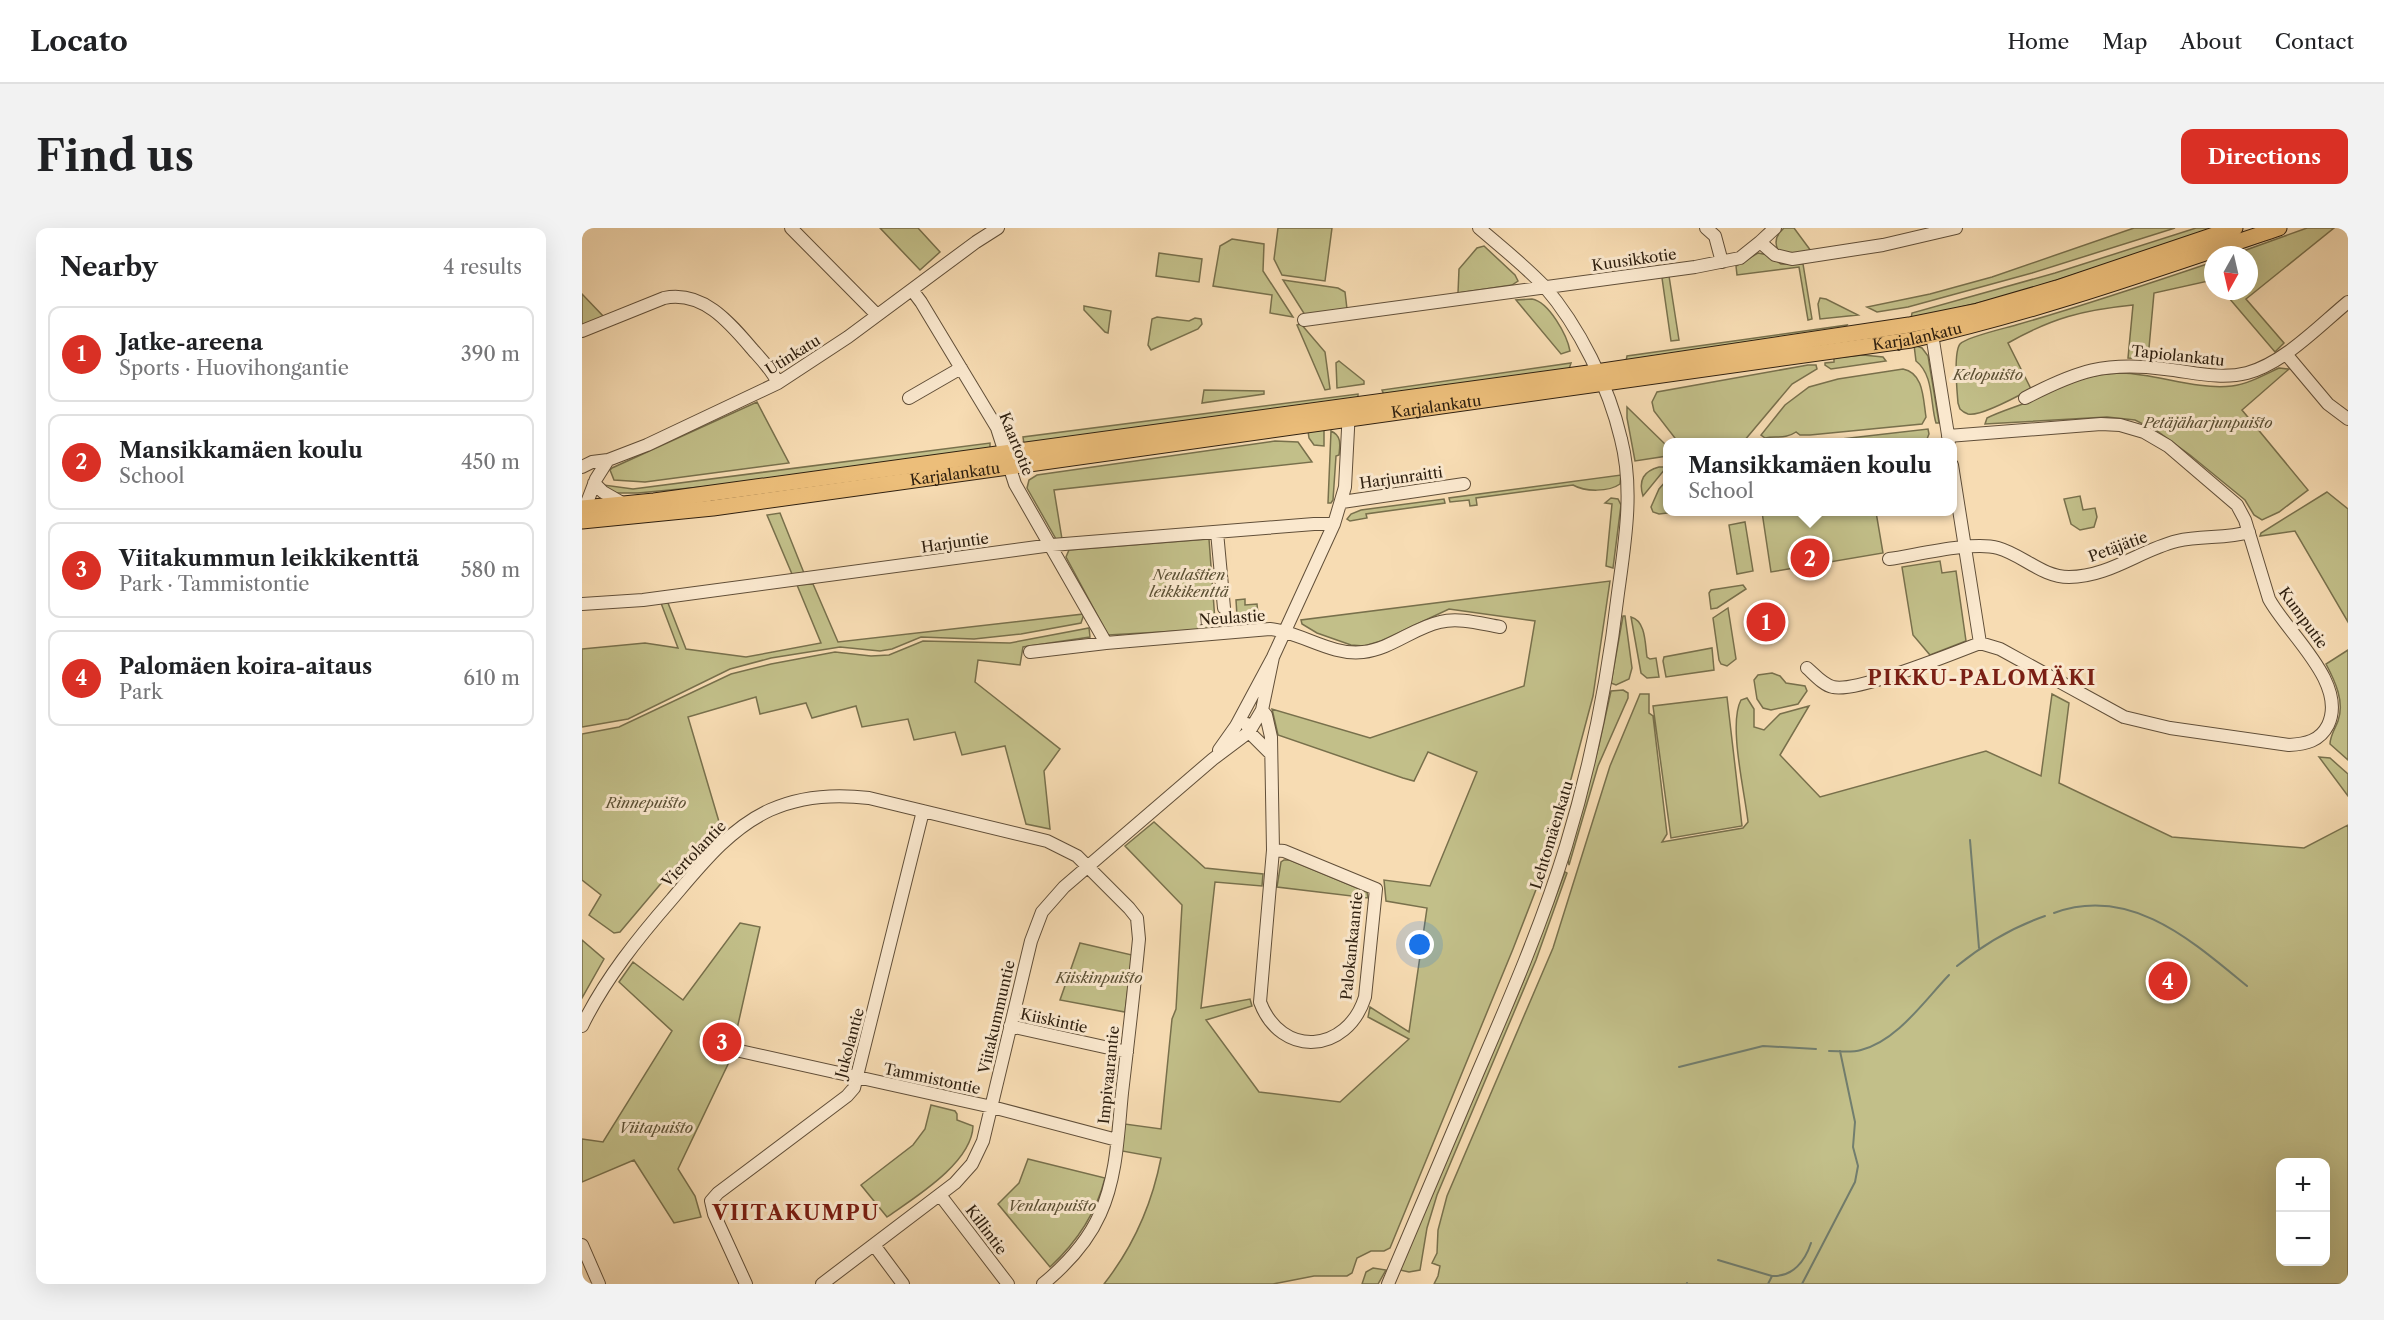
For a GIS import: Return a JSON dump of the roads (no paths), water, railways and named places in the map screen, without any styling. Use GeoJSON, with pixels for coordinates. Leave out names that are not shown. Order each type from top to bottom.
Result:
{"type":"FeatureCollection","features":[{"type":"Feature","properties":{"kind":"main road","name":"Karjalankatu"},"geometry":{"type":"LineString","coordinates":[[1931,328],[2235,228]]}},
{"type":"Feature","properties":{"kind":"main road","name":"Karjalankatu"},"geometry":{"type":"LineString","coordinates":[[583,513],[625,504],[1006,460],[1599,378],[1931,328],[2054,303],[2279,228]]}},
{"type":"Feature","properties":{"kind":"main road","name":"Karjalankatu"},"geometry":{"type":"LineString","coordinates":[[583,513],[713,508],[1006,460]]}},
{"type":"Feature","properties":{"kind":"street"},"geometry":{"type":"LineString","coordinates":[[791,228],[877,315]]}},
{"type":"Feature","properties":{"kind":"street","name":"Utinkatu"},"geometry":{"type":"LineString","coordinates":[[582,467],[592,462],[608,460],[696,423],[778,383],[823,355],[998,228]]}},
{"type":"Feature","properties":{"kind":"street","name":"Lehtomäenkatu"},"geometry":{"type":"LineString","coordinates":[[1388,1284],[1533,940],[1565,847],[1587,770],[1610,654],[1628,491],[1622,441],[1599,378],[1575,329],[1545,288],[1479,228]]}},
{"type":"Feature","properties":{"kind":"street"},"geometry":{"type":"LineString","coordinates":[[1706,228],[1715,236],[1722,262]]}},
{"type":"Feature","properties":{"kind":"street","name":"Kuusikkotie"},"geometry":{"type":"LineString","coordinates":[[1304,320],[1722,262],[1740,258],[1775,228]]}},
{"type":"Feature","properties":{"kind":"street"},"geometry":{"type":"LineString","coordinates":[[1760,242],[1775,255],[1792,259],[1883,245],[1956,228]]}},
{"type":"Feature","properties":{"kind":"street","name":"Kaartotie"},"geometry":{"type":"LineString","coordinates":[[912,290],[997,428],[1015,484],[1052,545],[1106,643]]}},
{"type":"Feature","properties":{"kind":"street"},"geometry":{"type":"LineString","coordinates":[[582,331],[664,298],[687,297],[703,303],[729,323],[773,373],[778,383]]}},
{"type":"Feature","properties":{"kind":"street","name":"Tapiolankatu"},"geometry":{"type":"LineString","coordinates":[[2025,398],[2073,375],[2101,367],[2143,366],[2227,376],[2250,373],[2286,354],[2348,303]]}},
{"type":"Feature","properties":{"kind":"street"},"geometry":{"type":"LineString","coordinates":[[1931,328],[1948,438]]}},
{"type":"Feature","properties":{"kind":"street"},"geometry":{"type":"LineString","coordinates":[[2286,354],[2328,404],[2348,419]]}},
{"type":"Feature","properties":{"kind":"street"},"geometry":{"type":"LineString","coordinates":[[909,398],[961,368]]}},
{"type":"Feature","properties":{"kind":"street","name":"Palokankaantie"},"geometry":{"type":"LineString","coordinates":[[1244,712],[1273,657],[1342,502],[1348,413]]}},
{"type":"Feature","properties":{"kind":"street","name":"Kumputie"},"geometry":{"type":"LineString","coordinates":[[1957,438],[2102,424],[2131,427],[2168,446],[2226,493],[2242,512],[2269,599],[2317,664],[2333,701],[2332,717],[2323,733],[2309,743],[2289,745],[2138,722],[2108,710],[2000,649],[1980,643]]}},
{"type":"Feature","properties":{"kind":"street"},"geometry":{"type":"LineString","coordinates":[[583,513],[594,483],[608,460]]}},
{"type":"Feature","properties":{"kind":"street"},"geometry":{"type":"LineString","coordinates":[[594,483],[603,492],[625,504]]}},
{"type":"Feature","properties":{"kind":"street","name":"Harjunraitti"},"geometry":{"type":"LineString","coordinates":[[1342,502],[1464,484]]}},
{"type":"Feature","properties":{"kind":"street"},"geometry":{"type":"LineString","coordinates":[[1807,668],[1828,686],[1844,688],[1901,672],[1980,643],[1957,493]]}},
{"type":"Feature","properties":{"kind":"street","name":"Harjuntie"},"geometry":{"type":"LineString","coordinates":[[582,604],[643,600],[1052,545],[1334,524]]}},
{"type":"Feature","properties":{"kind":"street"},"geometry":{"type":"LineString","coordinates":[[1217,532],[1224,608]]}},
{"type":"Feature","properties":{"kind":"street","name":"Petäjätie"},"geometry":{"type":"LineString","coordinates":[[1889,559],[1982,546],[2000,549],[2048,573],[2071,577],[2119,566],[2177,541],[2200,537],[2236,536],[2249,532]]}},
{"type":"Feature","properties":{"kind":"street","name":"Neulastie"},"geometry":{"type":"LineString","coordinates":[[1030,652],[1270,629],[1284,630],[1340,650],[1363,652],[1389,645],[1439,622],[1454,621],[1500,627]]}},
{"type":"Feature","properties":{"kind":"street","name":"Palokankaantie"},"geometry":{"type":"LineString","coordinates":[[1273,657],[1262,710],[1269,725],[1272,755],[1273,850],[1260,1002],[1269,1020],[1284,1035],[1306,1042],[1326,1041],[1347,1028],[1356,1019],[1365,997],[1376,889],[1284,851],[1273,850]]}},
{"type":"Feature","properties":{"kind":"street"},"geometry":{"type":"LineString","coordinates":[[1262,710],[1253,708],[1244,712],[1249,732],[1272,755]]}},
{"type":"Feature","properties":{"kind":"street","name":"Viitakummuntie"},"geometry":{"type":"LineString","coordinates":[[822,1284],[940,1195],[964,1175],[972,1164],[983,1141],[1038,921],[1057,894],[1213,759],[1249,732],[1262,710]]}},
{"type":"Feature","properties":{"kind":"street","name":"Viitakummuntie"},"geometry":{"type":"LineString","coordinates":[[1213,759],[1244,712]]}},
{"type":"Feature","properties":{"kind":"street","name":"Viertolantie"},"geometry":{"type":"LineString","coordinates":[[582,1026],[615,970],[650,924],[706,859],[746,824],[792,802],[828,796],[850,795],[869,798],[1047,841],[1071,850],[1088,867]]}},
{"type":"Feature","properties":{"kind":"street","name":"Jukolantie"},"geometry":{"type":"LineString","coordinates":[[746,1284],[714,1214],[711,1201],[718,1193],[847,1096],[854,1088],[922,810]]}},
{"type":"Feature","properties":{"kind":"street","name":"Impivaarantie"},"geometry":{"type":"LineString","coordinates":[[1043,1284],[1077,1250],[1095,1224],[1109,1189],[1117,1140],[1140,929],[1137,918],[1129,908],[1088,867]]}},
{"type":"Feature","properties":{"kind":"street","name":"Kiiskintie"},"geometry":{"type":"LineString","coordinates":[[1010,1026],[1126,1052]]}},
{"type":"Feature","properties":{"kind":"street","name":"Tammistontie"},"geometry":{"type":"LineString","coordinates":[[740,1051],[992,1107],[1117,1140]]}},
{"type":"Feature","properties":{"kind":"street","name":"Killintie"},"geometry":{"type":"LineString","coordinates":[[940,1195],[1008,1284]]}},
{"type":"Feature","properties":{"kind":"street"},"geometry":{"type":"LineString","coordinates":[[582,1245],[599,1284]]}},
{"type":"Feature","properties":{"kind":"street"},"geometry":{"type":"LineString","coordinates":[[874,1245],[903,1284]]}},
{"type":"Feature","properties":{"kind":"waterway"},"geometry":{"type":"LineString","coordinates":[[1970,840],[1979,948]]}},
{"type":"Feature","properties":{"kind":"waterway"},"geometry":{"type":"LineString","coordinates":[[2054,913],[2082,906],[2109,906],[2134,912],[2159,922],[2182,936],[2247,986]]}},
{"type":"Feature","properties":{"kind":"waterway"},"geometry":{"type":"LineString","coordinates":[[1957,966],[1999,937],[2045,916]]}},
{"type":"Feature","properties":{"kind":"waterway"},"geometry":{"type":"LineString","coordinates":[[1829,1051],[1857,1051],[1886,1038],[1909,1019],[1949,975]]}},
{"type":"Feature","properties":{"kind":"waterway"},"geometry":{"type":"LineString","coordinates":[[1679,1067],[1763,1046],[1816,1049]]}},
{"type":"Feature","properties":{"kind":"waterway"},"geometry":{"type":"LineString","coordinates":[[1802,1284],[1855,1182],[1858,1166],[1853,1147],[1855,1122],[1840,1051]]}},
{"type":"Feature","properties":{"kind":"waterway"},"geometry":{"type":"LineString","coordinates":[[1768,1284],[1772,1276],[1786,1274],[1797,1267],[1811,1243]]}},
{"type":"Feature","properties":{"kind":"waterway"},"geometry":{"type":"LineString","coordinates":[[1718,1260],[1772,1276]]}},
{"type":"Feature","properties":{"kind":"place","name":"Mansikkamäen koulu"},"geometry":{"type":"Point","coordinates":[1810,558]}},
{"type":"Feature","properties":{"kind":"place","name":"Jatke-areena"},"geometry":{"type":"Point","coordinates":[1766,622]}},
{"type":"Feature","properties":{"kind":"place","name":"Palomäen koira-aitaus"},"geometry":{"type":"Point","coordinates":[2168,981]}},
{"type":"Feature","properties":{"kind":"place","name":"Viitakummun leikkikenttä"},"geometry":{"type":"Point","coordinates":[722,1042]}},
{"type":"Feature","properties":{"kind":"district","name":"PIKKU-PALOMÄKI"},"geometry":{"type":"Point","coordinates":[1982,678]}},
{"type":"Feature","properties":{"kind":"district","name":"VIITAKUMPU"},"geometry":{"type":"Point","coordinates":[796,1213]}},
{"type":"Feature","properties":{"kind":"park label","name":"Kelopuisto"},"geometry":{"type":"Point","coordinates":[1988,375]}},
{"type":"Feature","properties":{"kind":"park label","name":"Petäjäharjunpuisto"},"geometry":{"type":"Point","coordinates":[2208,423]}},
{"type":"Feature","properties":{"kind":"park label","name":"Neulastien leikkikenttä"},"geometry":{"type":"Point","coordinates":[1189,584]}},
{"type":"Feature","properties":{"kind":"park label","name":"Rinnepuisto"},"geometry":{"type":"Point","coordinates":[646,803]}},
{"type":"Feature","properties":{"kind":"park label","name":"Kiiskinpuisto"},"geometry":{"type":"Point","coordinates":[1099,978]}},
{"type":"Feature","properties":{"kind":"park label","name":"Viitapuisto"},"geometry":{"type":"Point","coordinates":[656,1128]}},
{"type":"Feature","properties":{"kind":"park label","name":"Venlanpuisto"},"geometry":{"type":"Point","coordinates":[1052,1206]}}]}
